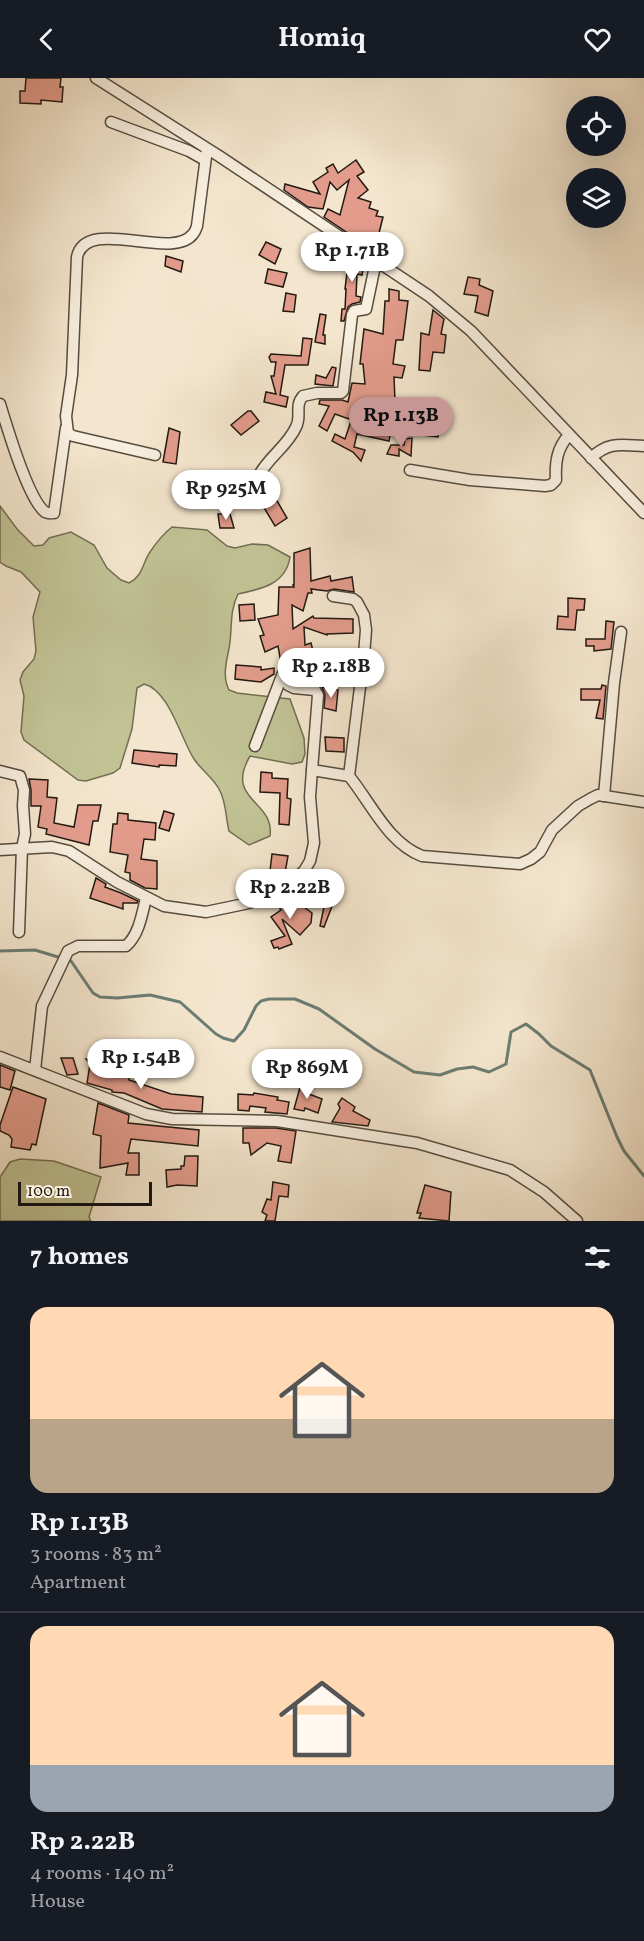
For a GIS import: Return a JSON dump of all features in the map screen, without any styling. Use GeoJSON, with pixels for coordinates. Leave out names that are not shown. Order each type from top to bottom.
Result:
{"type":"FeatureCollection","features":[{"type":"Feature","properties":{"kind":"street"},"geometry":{"type":"LineString","coordinates":[[96,78],[206,155],[429,296],[471,331],[644,513]]}},
{"type":"Feature","properties":{"kind":"street"},"geometry":{"type":"LineString","coordinates":[[111,122],[206,155]]}},
{"type":"Feature","properties":{"kind":"street"},"geometry":{"type":"LineString","coordinates":[[0,404],[24,476],[43,510],[50,514],[54,513],[72,375],[78,249],[89,240],[97,239],[165,243],[188,239],[193,235],[197,226],[206,155]]}},
{"type":"Feature","properties":{"kind":"street"},"geometry":{"type":"LineString","coordinates":[[258,477],[273,455],[288,442],[296,428],[300,416],[298,403],[303,396],[343,391],[352,315],[354,311],[366,309],[376,261]]}},
{"type":"Feature","properties":{"kind":"street"},"geometry":{"type":"LineString","coordinates":[[66,427],[73,436],[154,454]]}},
{"type":"Feature","properties":{"kind":"street"},"geometry":{"type":"LineString","coordinates":[[410,470],[470,480],[551,485],[556,480],[555,465],[561,443],[569,435]]}},
{"type":"Feature","properties":{"kind":"street"},"geometry":{"type":"LineString","coordinates":[[591,458],[601,449],[612,444],[644,446]]}},
{"type":"Feature","properties":{"kind":"street"},"geometry":{"type":"LineString","coordinates":[[333,596],[354,599],[357,602],[364,615],[366,630],[349,776],[397,841],[406,849],[422,856],[520,864],[540,852],[552,831],[578,806],[598,795],[644,802]]}},
{"type":"Feature","properties":{"kind":"street"},"geometry":{"type":"LineString","coordinates":[[604,796],[621,632]]}},
{"type":"Feature","properties":{"kind":"street"},"geometry":{"type":"LineString","coordinates":[[0,850],[52,847],[69,851],[94,868],[164,906],[206,912],[249,903],[281,891],[304,871],[314,850],[310,797],[318,695],[315,690],[294,688],[288,685],[283,673],[255,746]]}},
{"type":"Feature","properties":{"kind":"street"},"geometry":{"type":"LineString","coordinates":[[312,770],[349,776]]}},
{"type":"Feature","properties":{"kind":"street"},"geometry":{"type":"LineString","coordinates":[[0,771],[20,776],[23,782],[25,834],[22,848],[19,932]]}},
{"type":"Feature","properties":{"kind":"street"},"geometry":{"type":"LineString","coordinates":[[35,1070],[42,1006],[68,951],[78,946],[126,946],[136,933],[146,898]]}},
{"type":"Feature","properties":{"kind":"street"},"geometry":{"type":"LineString","coordinates":[[0,1056],[146,1114],[172,1119],[277,1121],[417,1143],[510,1170],[544,1192],[577,1221]]}},
{"type":"Feature","properties":{"kind":"green space"},"geometry":{"type":"Polygon","coordinates":[[[0,506],[17,529],[34,546],[43,545],[49,538],[71,532],[94,545],[107,568],[121,580],[129,583],[137,577],[147,556],[172,527],[207,530],[227,546],[235,548],[252,544],[268,545],[290,557],[284,573],[272,584],[238,594],[232,612],[225,672],[229,690],[237,693],[290,699],[304,738],[305,754],[302,762],[292,764],[250,756],[244,771],[243,782],[246,792],[270,824],[270,836],[249,845],[229,831],[224,800],[218,787],[194,759],[174,716],[161,695],[144,684],[137,688],[132,729],[120,768],[113,773],[86,781],[78,780],[24,740],[21,732],[24,696],[20,680],[23,672],[34,659],[36,651],[33,617],[40,592],[21,572],[0,562],[0,506]]]}},
{"type":"Feature","properties":{"kind":"green space"},"geometry":{"type":"Polygon","coordinates":[[[20,1159],[54,1161],[101,1177],[89,1217],[91,1221],[0,1221],[0,1177],[10,1162],[20,1159]]]}},
{"type":"Feature","properties":{"kind":"building"},"geometry":{"type":"Polygon","coordinates":[[[26,78],[61,78],[62,102],[41,100],[41,104],[20,103],[20,91],[25,91],[26,78]]]}},
{"type":"Feature","properties":{"kind":"building"},"geometry":{"type":"Polygon","coordinates":[[[356,160],[364,172],[357,176],[368,190],[358,198],[371,202],[369,208],[378,211],[376,216],[383,217],[377,241],[398,246],[396,257],[376,252],[324,217],[328,209],[340,215],[349,180],[337,190],[330,182],[323,209],[308,207],[284,190],[285,184],[320,194],[313,182],[328,172],[326,168],[333,164],[338,173],[356,160]]]}},
{"type":"Feature","properties":{"kind":"building"},"geometry":{"type":"Polygon","coordinates":[[[266,242],[281,249],[275,264],[259,255],[266,242]]]}},
{"type":"Feature","properties":{"kind":"building"},"geometry":{"type":"Polygon","coordinates":[[[166,256],[183,261],[181,272],[165,266],[166,256]]]}},
{"type":"Feature","properties":{"kind":"building"},"geometry":{"type":"Polygon","coordinates":[[[349,257],[358,258],[364,262],[362,275],[357,274],[356,296],[361,297],[360,302],[348,307],[344,321],[341,321],[342,309],[345,309],[349,257]]]}},
{"type":"Feature","properties":{"kind":"building"},"geometry":{"type":"Polygon","coordinates":[[[268,269],[287,273],[283,287],[265,283],[268,269]]]}},
{"type":"Feature","properties":{"kind":"building"},"geometry":{"type":"Polygon","coordinates":[[[468,277],[480,279],[479,285],[493,291],[488,316],[475,312],[478,296],[464,294],[468,277]]]}},
{"type":"Feature","properties":{"kind":"building"},"geometry":{"type":"Polygon","coordinates":[[[389,289],[399,291],[399,300],[408,301],[403,340],[396,340],[393,364],[405,366],[402,378],[394,377],[395,401],[444,407],[438,437],[407,433],[409,418],[351,412],[349,419],[335,414],[327,431],[319,426],[329,406],[319,404],[320,400],[348,402],[352,383],[365,384],[363,364],[360,364],[364,329],[383,334],[385,301],[389,301],[389,289]]]}},
{"type":"Feature","properties":{"kind":"building"},"geometry":{"type":"Polygon","coordinates":[[[286,293],[296,295],[294,312],[283,311],[286,293]]]}},
{"type":"Feature","properties":{"kind":"building"},"geometry":{"type":"Polygon","coordinates":[[[433,310],[444,319],[441,334],[446,335],[444,353],[433,352],[430,371],[419,370],[421,333],[429,335],[433,310]]]}},
{"type":"Feature","properties":{"kind":"building"},"geometry":{"type":"Polygon","coordinates":[[[320,314],[326,315],[323,335],[325,335],[325,344],[315,342],[320,314]]]}},
{"type":"Feature","properties":{"kind":"building"},"geometry":{"type":"Polygon","coordinates":[[[303,338],[312,339],[308,365],[285,365],[280,395],[288,397],[286,407],[264,402],[266,392],[276,394],[271,376],[274,376],[276,362],[271,362],[269,357],[271,354],[301,356],[303,338]]]}},
{"type":"Feature","properties":{"kind":"building"},"geometry":{"type":"Polygon","coordinates":[[[332,367],[336,368],[333,386],[315,384],[316,375],[326,378],[332,367]]]}},
{"type":"Feature","properties":{"kind":"building"},"geometry":{"type":"Polygon","coordinates":[[[251,411],[259,421],[241,435],[231,425],[251,411]]]}},
{"type":"Feature","properties":{"kind":"building"},"geometry":{"type":"Polygon","coordinates":[[[352,418],[391,429],[389,441],[357,434],[354,447],[365,450],[361,461],[353,452],[332,441],[335,434],[345,439],[352,418]]]}},
{"type":"Feature","properties":{"kind":"building"},"geometry":{"type":"Polygon","coordinates":[[[169,428],[180,432],[176,464],[163,462],[169,428]]]}},
{"type":"Feature","properties":{"kind":"building"},"geometry":{"type":"Polygon","coordinates":[[[412,438],[411,456],[399,449],[399,456],[387,454],[391,445],[404,445],[405,439],[412,438]]]}},
{"type":"Feature","properties":{"kind":"building"},"geometry":{"type":"Polygon","coordinates":[[[273,494],[287,518],[275,526],[260,501],[273,494]]]}},
{"type":"Feature","properties":{"kind":"building"},"geometry":{"type":"Polygon","coordinates":[[[218,514],[230,514],[234,528],[220,528],[218,514]]]}},
{"type":"Feature","properties":{"kind":"building"},"geometry":{"type":"Polygon","coordinates":[[[310,548],[311,581],[330,576],[331,581],[352,577],[354,592],[311,589],[312,593],[308,593],[303,611],[292,605],[293,629],[313,616],[314,618],[353,619],[353,633],[327,635],[304,627],[305,645],[311,643],[314,655],[298,661],[281,663],[278,646],[265,652],[260,636],[264,635],[258,619],[278,615],[279,587],[294,587],[294,553],[310,548]]]}},
{"type":"Feature","properties":{"kind":"building"},"geometry":{"type":"Polygon","coordinates":[[[568,598],[585,599],[584,610],[577,610],[575,630],[557,629],[558,616],[568,617],[568,598]]]}},
{"type":"Feature","properties":{"kind":"building"},"geometry":{"type":"Polygon","coordinates":[[[254,604],[255,620],[240,621],[239,605],[254,604]]]}},
{"type":"Feature","properties":{"kind":"building"},"geometry":{"type":"Polygon","coordinates":[[[606,621],[614,622],[611,649],[594,651],[594,646],[586,646],[586,639],[605,639],[606,621]]]}},
{"type":"Feature","properties":{"kind":"building"},"geometry":{"type":"Polygon","coordinates":[[[236,665],[261,667],[261,670],[274,668],[274,674],[261,682],[235,679],[236,665]]]}},
{"type":"Feature","properties":{"kind":"building"},"geometry":{"type":"Polygon","coordinates":[[[602,685],[606,686],[603,719],[596,718],[600,700],[581,700],[581,689],[601,689],[602,685]]]}},
{"type":"Feature","properties":{"kind":"building"},"geometry":{"type":"Polygon","coordinates":[[[322,687],[338,690],[336,711],[324,708],[325,695],[322,687]]]}},
{"type":"Feature","properties":{"kind":"building"},"geometry":{"type":"Polygon","coordinates":[[[325,737],[344,738],[344,752],[326,751],[325,737]]]}},
{"type":"Feature","properties":{"kind":"building"},"geometry":{"type":"Polygon","coordinates":[[[134,750],[177,754],[176,766],[159,765],[159,767],[132,763],[134,750]]]}},
{"type":"Feature","properties":{"kind":"building"},"geometry":{"type":"Polygon","coordinates":[[[261,772],[272,773],[272,778],[288,779],[287,798],[291,799],[289,825],[279,824],[280,793],[260,792],[261,772]]]}},
{"type":"Feature","properties":{"kind":"building"},"geometry":{"type":"Polygon","coordinates":[[[29,779],[48,780],[47,797],[57,798],[54,823],[74,827],[78,805],[101,805],[98,821],[93,821],[89,845],[46,834],[47,829],[38,827],[41,806],[31,806],[29,779]]]}},
{"type":"Feature","properties":{"kind":"building"},"geometry":{"type":"Polygon","coordinates":[[[164,811],[174,814],[169,831],[159,828],[164,811]]]}},
{"type":"Feature","properties":{"kind":"building"},"geometry":{"type":"Polygon","coordinates":[[[118,813],[128,814],[128,820],[156,823],[155,840],[144,839],[141,859],[157,861],[157,889],[145,888],[130,880],[130,873],[125,872],[128,855],[110,852],[113,824],[117,824],[118,813]]]}},
{"type":"Feature","properties":{"kind":"building"},"geometry":{"type":"Polygon","coordinates":[[[272,854],[288,856],[285,873],[282,872],[280,882],[268,888],[272,854]]]}},
{"type":"Feature","properties":{"kind":"building"},"geometry":{"type":"Polygon","coordinates":[[[315,870],[315,877],[313,901],[307,901],[307,894],[300,893],[300,884],[307,884],[307,878],[315,870]]]}},
{"type":"Feature","properties":{"kind":"building"},"geometry":{"type":"Polygon","coordinates":[[[330,877],[338,878],[336,891],[340,892],[338,901],[334,901],[324,927],[320,926],[330,877]]]}},
{"type":"Feature","properties":{"kind":"building"},"geometry":{"type":"Polygon","coordinates":[[[96,878],[106,884],[105,887],[138,901],[137,903],[123,903],[123,909],[90,898],[96,878]]]}},
{"type":"Feature","properties":{"kind":"building"},"geometry":{"type":"Polygon","coordinates":[[[286,896],[290,902],[293,899],[312,913],[311,923],[300,935],[282,919],[292,944],[279,949],[274,948],[271,941],[285,936],[271,917],[281,910],[275,901],[286,896]]]}},
{"type":"Feature","properties":{"kind":"building"},"geometry":{"type":"Polygon","coordinates":[[[61,1058],[73,1058],[78,1074],[67,1075],[61,1058]]]}},
{"type":"Feature","properties":{"kind":"building"},"geometry":{"type":"Polygon","coordinates":[[[86,1059],[102,1059],[103,1072],[129,1075],[129,1080],[171,1094],[203,1097],[202,1112],[162,1109],[124,1093],[112,1092],[112,1090],[87,1083],[90,1064],[86,1059]]]}},
{"type":"Feature","properties":{"kind":"building"},"geometry":{"type":"Polygon","coordinates":[[[0,1065],[15,1071],[10,1090],[0,1087],[0,1065]]]}},
{"type":"Feature","properties":{"kind":"building"},"geometry":{"type":"Polygon","coordinates":[[[301,1084],[311,1087],[309,1094],[322,1099],[318,1113],[305,1108],[304,1111],[294,1109],[301,1084]]]}},
{"type":"Feature","properties":{"kind":"building"},"geometry":{"type":"Polygon","coordinates":[[[13,1087],[46,1099],[36,1145],[32,1144],[30,1150],[11,1147],[12,1139],[0,1131],[13,1087]]]}},
{"type":"Feature","properties":{"kind":"building"},"geometry":{"type":"Polygon","coordinates":[[[254,1093],[278,1097],[277,1100],[289,1102],[287,1114],[265,1112],[266,1108],[250,1106],[249,1111],[238,1110],[238,1094],[253,1095],[254,1093]]]}},
{"type":"Feature","properties":{"kind":"building"},"geometry":{"type":"Polygon","coordinates":[[[342,1098],[355,1107],[353,1111],[370,1120],[368,1126],[332,1122],[340,1108],[338,1104],[342,1098]]]}},
{"type":"Feature","properties":{"kind":"building"},"geometry":{"type":"Polygon","coordinates":[[[98,1103],[129,1115],[128,1123],[199,1130],[198,1146],[131,1139],[128,1153],[139,1153],[139,1175],[126,1175],[128,1163],[100,1168],[101,1136],[93,1134],[98,1103]]]}},
{"type":"Feature","properties":{"kind":"building"},"geometry":{"type":"Polygon","coordinates":[[[243,1128],[276,1128],[296,1131],[291,1163],[278,1161],[281,1146],[267,1143],[251,1155],[249,1143],[243,1143],[243,1128]]]}},
{"type":"Feature","properties":{"kind":"building"},"geometry":{"type":"Polygon","coordinates":[[[185,1156],[198,1156],[197,1186],[167,1187],[166,1170],[181,1169],[181,1166],[184,1166],[185,1156]]]}},
{"type":"Feature","properties":{"kind":"building"},"geometry":{"type":"Polygon","coordinates":[[[273,1182],[289,1185],[288,1197],[279,1196],[275,1221],[265,1221],[267,1215],[262,1212],[267,1199],[271,1200],[273,1182]]]}},
{"type":"Feature","properties":{"kind":"building"},"geometry":{"type":"Polygon","coordinates":[[[425,1185],[451,1192],[449,1221],[419,1218],[421,1213],[417,1213],[425,1185]]]}},
{"type":"Feature","properties":{"kind":"waterway"},"geometry":{"type":"LineString","coordinates":[[0,951],[35,950],[71,961],[93,993],[100,997],[150,995],[180,1002],[216,1034],[234,1041],[244,1030],[261,1001],[295,999],[319,1009],[375,1049],[414,1072],[440,1075],[457,1069],[473,1067],[489,1072],[506,1064],[511,1032],[526,1024],[551,1046],[590,1070],[624,1151],[644,1176]]}}]}
